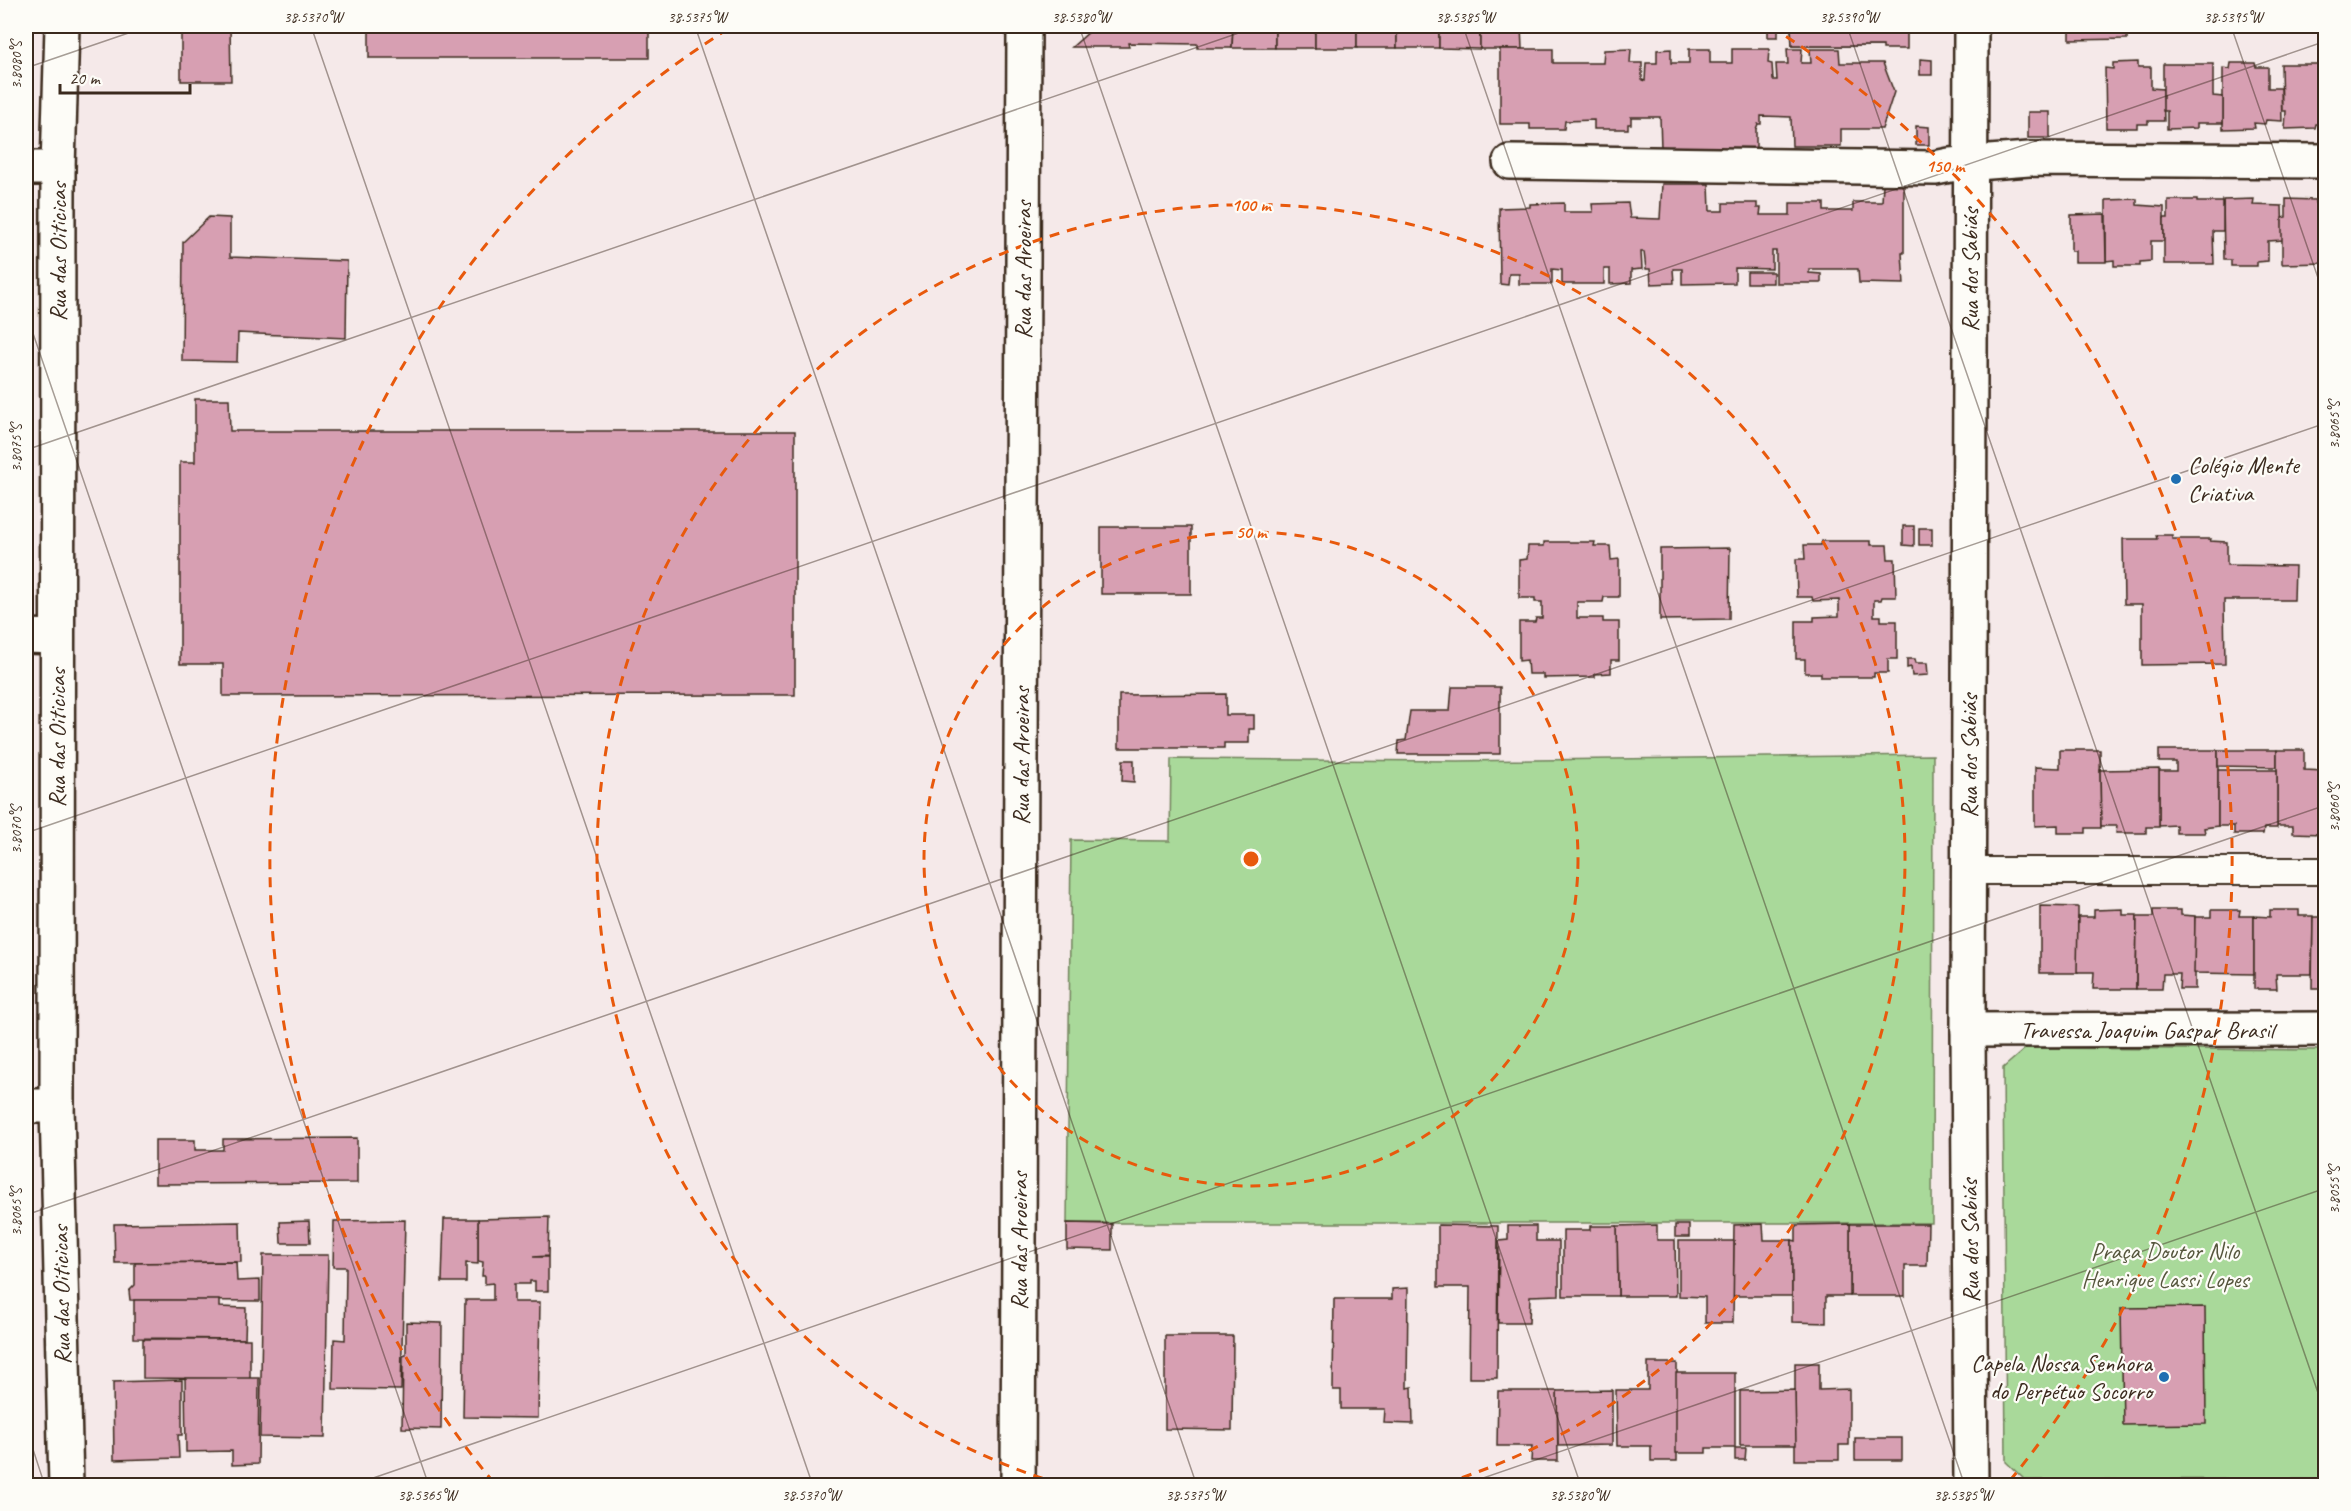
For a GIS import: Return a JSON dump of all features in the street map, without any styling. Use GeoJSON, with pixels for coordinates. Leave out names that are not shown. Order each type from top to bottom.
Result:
{"type":"FeatureCollection","features":[{"type":"Feature","properties":{"kind":"street","name":"Rua das Oiticicas"},"geometry":{"type":"LineString","coordinates":[[62,26],[41,636],[57,1106],[66,1485]]}},
{"type":"Feature","properties":{"kind":"street","name":"Rua das Aroeiras"},"geometry":{"type":"LineString","coordinates":[[1018,1485],[1024,26]]}},
{"type":"Feature","properties":{"kind":"street","name":"Rua dos Sabiás"},"geometry":{"type":"LineString","coordinates":[[1971,26],[1968,1030],[1971,1485]]}},
{"type":"Feature","properties":{"kind":"street"},"geometry":{"type":"LineString","coordinates":[[1510,162],[1935,168],[2029,159],[2325,161]]}},
{"type":"Feature","properties":{"kind":"street"},"geometry":{"type":"LineString","coordinates":[[26,168],[58,168]]}},
{"type":"Feature","properties":{"kind":"street","name":"Travessa Joaquim Gaspar Brasil"},"geometry":{"type":"LineString","coordinates":[[1968,1030],[2325,1029]]}},
{"type":"Feature","properties":{"kind":"street"},"geometry":{"type":"LineString","coordinates":[[26,1106],[57,1106]]}},
{"type":"Feature","properties":{"kind":"lane"},"geometry":{"type":"LineString","coordinates":[[1969,871],[2325,871]]}},
{"type":"Feature","properties":{"kind":"green space"},"geometry":{"type":"Polygon","coordinates":[[[1933,755],[1932,1223],[1067,1223],[1071,840],[1170,841],[1171,759],[1458,761],[1933,755]]]}},
{"type":"Feature","properties":{"kind":"green space","name":"Praça Doutor Nilo Henrique Lassi Lopes"},"geometry":{"type":"Polygon","coordinates":[[[2026,1048],[2325,1050],[2325,1479],[2025,1480],[2006,1462],[2003,1068],[2026,1048]]]}},
{"type":"Feature","properties":{"kind":"building"},"geometry":{"type":"Polygon","coordinates":[[[181,26],[230,26],[231,81],[181,81],[181,26]]]}},
{"type":"Feature","properties":{"kind":"building"},"geometry":{"type":"Polygon","coordinates":[[[369,26],[649,26],[649,58],[369,58],[369,26]]]}},
{"type":"Feature","properties":{"kind":"building"},"geometry":{"type":"Polygon","coordinates":[[[1091,26],[1233,26],[1232,48],[1197,48],[1197,44],[1128,43],[1129,47],[1072,47],[1090,31],[1091,26]]]}},
{"type":"Feature","properties":{"kind":"building"},"geometry":{"type":"Polygon","coordinates":[[[1233,26],[1275,26],[1275,48],[1232,48],[1233,26]]]}},
{"type":"Feature","properties":{"kind":"building"},"geometry":{"type":"Polygon","coordinates":[[[1275,26],[1315,26],[1315,48],[1275,48],[1275,26]]]}},
{"type":"Feature","properties":{"kind":"building"},"geometry":{"type":"Polygon","coordinates":[[[1315,26],[1357,26],[1357,48],[1315,48],[1315,26]]]}},
{"type":"Feature","properties":{"kind":"building"},"geometry":{"type":"Polygon","coordinates":[[[1357,26],[1397,26],[1397,48],[1357,48],[1357,26]]]}},
{"type":"Feature","properties":{"kind":"building"},"geometry":{"type":"Polygon","coordinates":[[[1397,26],[1439,26],[1439,48],[1397,48],[1397,26]]]}},
{"type":"Feature","properties":{"kind":"building"},"geometry":{"type":"Polygon","coordinates":[[[1439,26],[1480,26],[1480,49],[1439,48],[1439,26]]]}},
{"type":"Feature","properties":{"kind":"building"},"geometry":{"type":"Polygon","coordinates":[[[1480,26],[1521,26],[1522,49],[1480,49],[1480,26]]]}},
{"type":"Feature","properties":{"kind":"building"},"geometry":{"type":"Polygon","coordinates":[[[1768,26],[1781,26],[1778,28],[1778,37],[1768,37],[1768,26]]]}},
{"type":"Feature","properties":{"kind":"building"},"geometry":{"type":"Polygon","coordinates":[[[1791,26],[1888,26],[1888,46],[1792,46],[1791,26]]]}},
{"type":"Feature","properties":{"kind":"building"},"geometry":{"type":"Polygon","coordinates":[[[1791,26],[1907,26],[1907,49],[1883,49],[1883,46],[1792,46],[1791,26]]]}},
{"type":"Feature","properties":{"kind":"building"},"geometry":{"type":"Polygon","coordinates":[[[2070,26],[2127,26],[2127,39],[2070,40],[2070,26]]]}},
{"type":"Feature","properties":{"kind":"building"},"geometry":{"type":"Polygon","coordinates":[[[1500,49],[1553,49],[1553,63],[1603,63],[1604,50],[1631,49],[1630,63],[1642,63],[1642,80],[1645,81],[1646,63],[1657,63],[1657,50],[1671,49],[1671,63],[1689,63],[1689,49],[1710,49],[1710,63],[1732,63],[1732,49],[1769,49],[1768,63],[1772,64],[1773,80],[1777,80],[1776,64],[1788,64],[1787,49],[1802,49],[1801,63],[1811,63],[1810,49],[1839,49],[1840,63],[1883,63],[1894,92],[1882,129],[1841,129],[1841,146],[1792,146],[1791,117],[1761,116],[1761,124],[1758,124],[1756,129],[1756,149],[1661,148],[1660,117],[1631,117],[1628,129],[1594,129],[1594,120],[1565,121],[1564,129],[1530,129],[1530,124],[1500,124],[1500,49]]]}},
{"type":"Feature","properties":{"kind":"building"},"geometry":{"type":"Polygon","coordinates":[[[1920,59],[1932,60],[1932,75],[1920,75],[1920,59]]]}},
{"type":"Feature","properties":{"kind":"building"},"geometry":{"type":"Polygon","coordinates":[[[2138,62],[2138,67],[2151,67],[2151,88],[2163,89],[2164,121],[2148,121],[2148,124],[2137,124],[2137,128],[2106,128],[2105,68],[2113,69],[2113,63],[2138,62]]]}},
{"type":"Feature","properties":{"kind":"building"},"geometry":{"type":"Polygon","coordinates":[[[2231,63],[2255,63],[2256,67],[2268,67],[2268,88],[2281,88],[2282,121],[2266,120],[2265,124],[2254,123],[2255,128],[2223,129],[2223,68],[2230,69],[2231,63]]]}},
{"type":"Feature","properties":{"kind":"building"},"geometry":{"type":"Polygon","coordinates":[[[2163,64],[2213,64],[2213,96],[2223,97],[2223,123],[2197,123],[2197,128],[2167,129],[2167,111],[2163,111],[2163,64]]]}},
{"type":"Feature","properties":{"kind":"building"},"geometry":{"type":"Polygon","coordinates":[[[2281,64],[2326,64],[2326,124],[2316,124],[2315,128],[2285,129],[2286,111],[2282,111],[2281,64]]]}},
{"type":"Feature","properties":{"kind":"building"},"geometry":{"type":"Polygon","coordinates":[[[2028,112],[2050,112],[2050,138],[2028,138],[2028,112]]]}},
{"type":"Feature","properties":{"kind":"building"},"geometry":{"type":"Polygon","coordinates":[[[1916,126],[1929,127],[1929,145],[1916,145],[1916,126]]]}},
{"type":"Feature","properties":{"kind":"building"},"geometry":{"type":"Polygon","coordinates":[[[1662,184],[1709,184],[1710,211],[1723,211],[1723,203],[1757,203],[1757,208],[1761,208],[1760,215],[1790,215],[1790,203],[1824,203],[1824,211],[1853,211],[1853,202],[1882,202],[1883,184],[1904,184],[1904,253],[1902,253],[1904,284],[1859,283],[1858,269],[1809,269],[1809,273],[1821,274],[1821,283],[1776,283],[1776,251],[1772,251],[1772,269],[1735,268],[1735,283],[1682,284],[1682,269],[1673,269],[1674,283],[1651,284],[1650,269],[1646,269],[1644,252],[1641,252],[1642,269],[1631,270],[1631,283],[1610,284],[1610,269],[1604,269],[1604,284],[1562,284],[1562,270],[1552,269],[1552,284],[1519,284],[1519,274],[1509,274],[1508,285],[1500,284],[1499,208],[1564,203],[1564,212],[1593,212],[1592,204],[1628,203],[1630,218],[1660,219],[1662,184]]]}},
{"type":"Feature","properties":{"kind":"building"},"geometry":{"type":"Polygon","coordinates":[[[2137,199],[2137,205],[2164,207],[2164,241],[2151,241],[2151,261],[2140,262],[2140,266],[2114,266],[2114,260],[2106,261],[2106,200],[2137,199]]]}},
{"type":"Feature","properties":{"kind":"building"},"geometry":{"type":"Polygon","coordinates":[[[2254,199],[2253,205],[2282,206],[2283,240],[2268,241],[2268,261],[2257,262],[2257,266],[2231,266],[2231,260],[2224,260],[2223,200],[2254,199]]]}},
{"type":"Feature","properties":{"kind":"building"},"geometry":{"type":"Polygon","coordinates":[[[2286,199],[2315,200],[2315,203],[2326,202],[2326,263],[2282,264],[2282,218],[2286,217],[2286,199]]]}},
{"type":"Feature","properties":{"kind":"building"},"geometry":{"type":"Polygon","coordinates":[[[2168,200],[2223,202],[2223,231],[2213,231],[2214,264],[2164,264],[2164,218],[2168,218],[2168,200]]]}},
{"type":"Feature","properties":{"kind":"building"},"geometry":{"type":"Polygon","coordinates":[[[2105,214],[2106,262],[2075,262],[2075,251],[2071,251],[2071,215],[2105,214]]]}},
{"type":"Feature","properties":{"kind":"building"},"geometry":{"type":"Polygon","coordinates":[[[209,217],[230,218],[230,257],[347,261],[346,338],[238,333],[237,362],[182,361],[183,242],[209,217]]]}},
{"type":"Feature","properties":{"kind":"building"},"geometry":{"type":"Polygon","coordinates":[[[1747,272],[1773,272],[1773,283],[1747,283],[1747,272]]]}},
{"type":"Feature","properties":{"kind":"building"},"geometry":{"type":"Polygon","coordinates":[[[195,399],[229,399],[230,431],[795,431],[795,695],[223,696],[223,664],[180,664],[180,462],[195,462],[195,399]]]}},
{"type":"Feature","properties":{"kind":"building"},"geometry":{"type":"Polygon","coordinates":[[[1903,526],[1914,526],[1914,546],[1903,545],[1903,526]]]}},
{"type":"Feature","properties":{"kind":"building"},"geometry":{"type":"Polygon","coordinates":[[[1101,527],[1191,527],[1191,594],[1101,594],[1101,527]]]}},
{"type":"Feature","properties":{"kind":"building"},"geometry":{"type":"Polygon","coordinates":[[[1919,528],[1932,528],[1932,545],[1919,545],[1919,528]]]}},
{"type":"Feature","properties":{"kind":"building"},"geometry":{"type":"Polygon","coordinates":[[[2156,535],[2172,535],[2172,539],[2211,539],[2210,541],[2227,542],[2227,565],[2295,566],[2294,600],[2224,600],[2225,664],[2142,665],[2142,604],[2124,604],[2123,539],[2157,539],[2156,535]]]}},
{"type":"Feature","properties":{"kind":"building"},"geometry":{"type":"Polygon","coordinates":[[[1822,541],[1871,541],[1871,545],[1887,545],[1888,559],[1895,559],[1896,597],[1882,597],[1881,600],[1874,600],[1874,616],[1881,616],[1881,621],[1897,621],[1897,659],[1888,659],[1888,673],[1874,673],[1874,677],[1821,677],[1821,673],[1805,673],[1805,659],[1796,659],[1796,621],[1814,621],[1814,617],[1839,616],[1839,600],[1813,601],[1812,597],[1797,597],[1796,559],[1805,559],[1804,545],[1821,545],[1822,541]]]}},
{"type":"Feature","properties":{"kind":"building"},"geometry":{"type":"Polygon","coordinates":[[[1544,542],[1595,542],[1594,546],[1610,546],[1611,560],[1619,559],[1619,597],[1604,597],[1603,602],[1577,602],[1577,618],[1603,618],[1603,622],[1619,622],[1619,660],[1611,660],[1611,673],[1595,674],[1595,677],[1543,678],[1543,674],[1528,674],[1527,660],[1519,661],[1519,622],[1535,622],[1536,618],[1542,618],[1542,602],[1535,602],[1535,598],[1519,598],[1519,560],[1527,559],[1528,546],[1544,546],[1544,542]]]}},
{"type":"Feature","properties":{"kind":"building"},"geometry":{"type":"Polygon","coordinates":[[[1730,548],[1729,619],[1660,620],[1660,549],[1730,548]]]}},
{"type":"Feature","properties":{"kind":"building"},"geometry":{"type":"Polygon","coordinates":[[[1907,659],[1915,659],[1916,663],[1927,663],[1928,675],[1912,676],[1911,667],[1907,668],[1907,659]]]}},
{"type":"Feature","properties":{"kind":"building"},"geometry":{"type":"Polygon","coordinates":[[[1452,687],[1500,687],[1500,754],[1398,754],[1399,741],[1406,740],[1410,711],[1450,711],[1452,687]]]}},
{"type":"Feature","properties":{"kind":"building"},"geometry":{"type":"Polygon","coordinates":[[[1226,694],[1226,715],[1254,715],[1254,729],[1249,729],[1249,743],[1224,743],[1224,748],[1119,748],[1119,695],[1226,694]]]}},
{"type":"Feature","properties":{"kind":"building"},"geometry":{"type":"Polygon","coordinates":[[[2060,750],[2100,750],[2101,828],[2086,828],[2086,833],[2058,833],[2058,825],[2035,826],[2035,767],[2060,768],[2060,750]]]}},
{"type":"Feature","properties":{"kind":"building"},"geometry":{"type":"Polygon","coordinates":[[[2159,750],[2218,750],[2218,826],[2204,828],[2205,833],[2176,833],[2176,825],[2159,826],[2159,771],[2176,771],[2176,762],[2159,762],[2159,750]]]}},
{"type":"Feature","properties":{"kind":"building"},"geometry":{"type":"Polygon","coordinates":[[[2218,750],[2277,750],[2277,767],[2218,766],[2218,750]]]}},
{"type":"Feature","properties":{"kind":"building"},"geometry":{"type":"Polygon","coordinates":[[[2277,750],[2304,750],[2304,770],[2326,771],[2326,828],[2322,828],[2322,834],[2293,833],[2293,826],[2277,826],[2277,750]]]}},
{"type":"Feature","properties":{"kind":"building"},"geometry":{"type":"Polygon","coordinates":[[[1123,760],[1134,760],[1134,782],[1122,781],[1123,760]]]}},
{"type":"Feature","properties":{"kind":"building"},"geometry":{"type":"Polygon","coordinates":[[[2159,769],[2159,827],[2146,827],[2146,833],[2116,833],[2117,826],[2101,826],[2100,770],[2159,769]]]}},
{"type":"Feature","properties":{"kind":"building"},"geometry":{"type":"Polygon","coordinates":[[[2218,770],[2277,770],[2277,828],[2264,828],[2263,834],[2234,834],[2234,826],[2218,826],[2218,770]]]}},
{"type":"Feature","properties":{"kind":"building"},"geometry":{"type":"Polygon","coordinates":[[[2040,906],[2078,907],[2078,973],[2040,973],[2040,906]]]}},
{"type":"Feature","properties":{"kind":"building"},"geometry":{"type":"Polygon","coordinates":[[[2123,909],[2123,915],[2137,915],[2136,989],[2093,989],[2094,972],[2077,972],[2078,917],[2094,917],[2094,910],[2123,909]]]}},
{"type":"Feature","properties":{"kind":"building"},"geometry":{"type":"Polygon","coordinates":[[[2153,910],[2181,910],[2181,915],[2195,916],[2195,989],[2179,989],[2180,974],[2163,974],[2162,989],[2136,989],[2137,917],[2153,917],[2153,910]]]}},
{"type":"Feature","properties":{"kind":"building"},"geometry":{"type":"Polygon","coordinates":[[[2211,910],[2240,910],[2239,916],[2254,916],[2254,974],[2194,973],[2195,917],[2211,917],[2211,910]]]}},
{"type":"Feature","properties":{"kind":"building"},"geometry":{"type":"Polygon","coordinates":[[[2270,910],[2299,910],[2299,916],[2313,916],[2312,974],[2276,974],[2277,989],[2254,989],[2254,916],[2270,917],[2270,910]]]}},
{"type":"Feature","properties":{"kind":"building"},"geometry":{"type":"Polygon","coordinates":[[[2313,917],[2326,917],[2326,989],[2312,989],[2313,917]]]}},
{"type":"Feature","properties":{"kind":"building"},"geometry":{"type":"Polygon","coordinates":[[[357,1138],[357,1183],[155,1184],[155,1140],[195,1140],[195,1150],[223,1150],[223,1139],[357,1138]]]}},
{"type":"Feature","properties":{"kind":"building"},"geometry":{"type":"Polygon","coordinates":[[[549,1217],[548,1256],[533,1257],[548,1257],[548,1291],[535,1291],[535,1281],[530,1281],[530,1284],[514,1284],[514,1302],[540,1302],[538,1418],[463,1417],[465,1300],[493,1300],[493,1283],[485,1284],[485,1276],[482,1276],[483,1262],[478,1261],[478,1219],[549,1217]]]}},
{"type":"Feature","properties":{"kind":"building"},"geometry":{"type":"Polygon","coordinates":[[[444,1219],[478,1219],[478,1264],[466,1263],[466,1282],[442,1282],[444,1219]]]}},
{"type":"Feature","properties":{"kind":"building"},"geometry":{"type":"Polygon","coordinates":[[[405,1220],[401,1390],[333,1389],[334,1339],[345,1340],[346,1267],[333,1267],[334,1221],[405,1220]]]}},
{"type":"Feature","properties":{"kind":"building"},"geometry":{"type":"Polygon","coordinates":[[[309,1221],[310,1243],[281,1243],[280,1222],[309,1221]]]}},
{"type":"Feature","properties":{"kind":"building"},"geometry":{"type":"Polygon","coordinates":[[[240,1222],[241,1262],[115,1263],[114,1224],[240,1222]]]}},
{"type":"Feature","properties":{"kind":"building"},"geometry":{"type":"Polygon","coordinates":[[[1067,1223],[1112,1224],[1112,1250],[1067,1249],[1067,1223]]]}},
{"type":"Feature","properties":{"kind":"building"},"geometry":{"type":"Polygon","coordinates":[[[1763,1224],[1764,1240],[1792,1240],[1792,1296],[1733,1296],[1734,1225],[1763,1224]]]}},
{"type":"Feature","properties":{"kind":"building"},"geometry":{"type":"Polygon","coordinates":[[[1850,1224],[1928,1224],[1927,1266],[1905,1266],[1905,1296],[1850,1296],[1850,1224]]]}},
{"type":"Feature","properties":{"kind":"building"},"geometry":{"type":"Polygon","coordinates":[[[1850,1224],[1850,1296],[1826,1296],[1826,1323],[1792,1322],[1792,1240],[1796,1241],[1796,1225],[1850,1224]]]}},
{"type":"Feature","properties":{"kind":"building"},"geometry":{"type":"Polygon","coordinates":[[[1438,1225],[1498,1226],[1497,1378],[1469,1378],[1470,1287],[1438,1287],[1438,1225]]]}},
{"type":"Feature","properties":{"kind":"building"},"geometry":{"type":"Polygon","coordinates":[[[1657,1225],[1657,1240],[1675,1240],[1676,1296],[1618,1296],[1617,1226],[1657,1225]]]}},
{"type":"Feature","properties":{"kind":"building"},"geometry":{"type":"Polygon","coordinates":[[[1675,1225],[1689,1225],[1689,1237],[1675,1237],[1675,1225]]]}},
{"type":"Feature","properties":{"kind":"building"},"geometry":{"type":"Polygon","coordinates":[[[1508,1226],[1536,1226],[1536,1241],[1559,1241],[1559,1295],[1530,1296],[1529,1323],[1498,1323],[1499,1241],[1508,1240],[1508,1226]]]}},
{"type":"Feature","properties":{"kind":"building"},"geometry":{"type":"Polygon","coordinates":[[[1590,1226],[1617,1226],[1618,1296],[1563,1296],[1563,1230],[1590,1230],[1590,1226]]]}},
{"type":"Feature","properties":{"kind":"building"},"geometry":{"type":"Polygon","coordinates":[[[1679,1241],[1734,1241],[1733,1323],[1705,1323],[1705,1297],[1679,1296],[1679,1241]]]}},
{"type":"Feature","properties":{"kind":"building"},"geometry":{"type":"Polygon","coordinates":[[[263,1255],[328,1255],[325,1438],[260,1437],[263,1255]]]}},
{"type":"Feature","properties":{"kind":"building"},"geometry":{"type":"Polygon","coordinates":[[[236,1262],[237,1281],[260,1280],[260,1301],[130,1300],[129,1291],[135,1285],[135,1263],[236,1262]]]}},
{"type":"Feature","properties":{"kind":"building"},"geometry":{"type":"Polygon","coordinates":[[[1408,1288],[1407,1388],[1412,1387],[1413,1424],[1384,1423],[1385,1409],[1341,1409],[1341,1390],[1333,1390],[1334,1299],[1392,1299],[1392,1289],[1408,1288]]]}},
{"type":"Feature","properties":{"kind":"building"},"geometry":{"type":"Polygon","coordinates":[[[134,1300],[219,1300],[219,1307],[246,1308],[245,1339],[134,1338],[134,1300]]]}},
{"type":"Feature","properties":{"kind":"building","name":"Capela Nossa Senhora do Perpétuo Socorro"},"geometry":{"type":"Polygon","coordinates":[[[2205,1307],[2206,1424],[2123,1425],[2121,1308],[2205,1307]]]}},
{"type":"Feature","properties":{"kind":"building"},"geometry":{"type":"Polygon","coordinates":[[[406,1322],[442,1323],[441,1429],[402,1428],[406,1322]]]}},
{"type":"Feature","properties":{"kind":"building"},"geometry":{"type":"Polygon","coordinates":[[[1165,1336],[1233,1336],[1232,1430],[1165,1429],[1165,1336]]]}},
{"type":"Feature","properties":{"kind":"building"},"geometry":{"type":"Polygon","coordinates":[[[143,1339],[250,1339],[250,1379],[143,1378],[143,1339]]]}},
{"type":"Feature","properties":{"kind":"building"},"geometry":{"type":"Polygon","coordinates":[[[1648,1363],[1677,1363],[1677,1461],[1651,1461],[1651,1446],[1617,1446],[1616,1390],[1648,1390],[1648,1363]]]}},
{"type":"Feature","properties":{"kind":"building"},"geometry":{"type":"Polygon","coordinates":[[[1795,1363],[1819,1363],[1819,1390],[1849,1389],[1849,1445],[1839,1445],[1839,1460],[1795,1460],[1795,1363]]]}},
{"type":"Feature","properties":{"kind":"building"},"geometry":{"type":"Polygon","coordinates":[[[1676,1373],[1735,1373],[1735,1448],[1706,1448],[1706,1453],[1676,1453],[1676,1373]]]}},
{"type":"Feature","properties":{"kind":"building"},"geometry":{"type":"Polygon","coordinates":[[[185,1378],[259,1378],[258,1464],[232,1465],[232,1451],[186,1452],[185,1378]]]}},
{"type":"Feature","properties":{"kind":"building"},"geometry":{"type":"Polygon","coordinates":[[[182,1380],[182,1435],[178,1435],[179,1458],[114,1460],[113,1382],[182,1380]]]}},
{"type":"Feature","properties":{"kind":"building"},"geometry":{"type":"Polygon","coordinates":[[[1612,1390],[1612,1445],[1558,1446],[1557,1391],[1612,1390]]]}},
{"type":"Feature","properties":{"kind":"building"},"geometry":{"type":"Polygon","coordinates":[[[1795,1390],[1796,1445],[1740,1445],[1740,1391],[1795,1390]]]}},
{"type":"Feature","properties":{"kind":"building"},"geometry":{"type":"Polygon","coordinates":[[[1498,1391],[1557,1391],[1558,1461],[1531,1461],[1532,1446],[1497,1446],[1498,1391]]]}},
{"type":"Feature","properties":{"kind":"building"},"geometry":{"type":"Polygon","coordinates":[[[1855,1438],[1902,1438],[1902,1460],[1855,1460],[1855,1438]]]}},
{"type":"Feature","properties":{"kind":"building"},"geometry":{"type":"Polygon","coordinates":[[[1735,1448],[1746,1448],[1745,1460],[1735,1460],[1735,1448]]]}},
{"type":"Feature","properties":{"kind":"place","name":"Colégio Mente Criativa"},"geometry":{"type":"Point","coordinates":[2176,479]}},
{"type":"Feature","properties":{"kind":"place","name":"Capela Nossa Senhora do Perpétuo Socorro"},"geometry":{"type":"Point","coordinates":[2164,1377]}}]}
